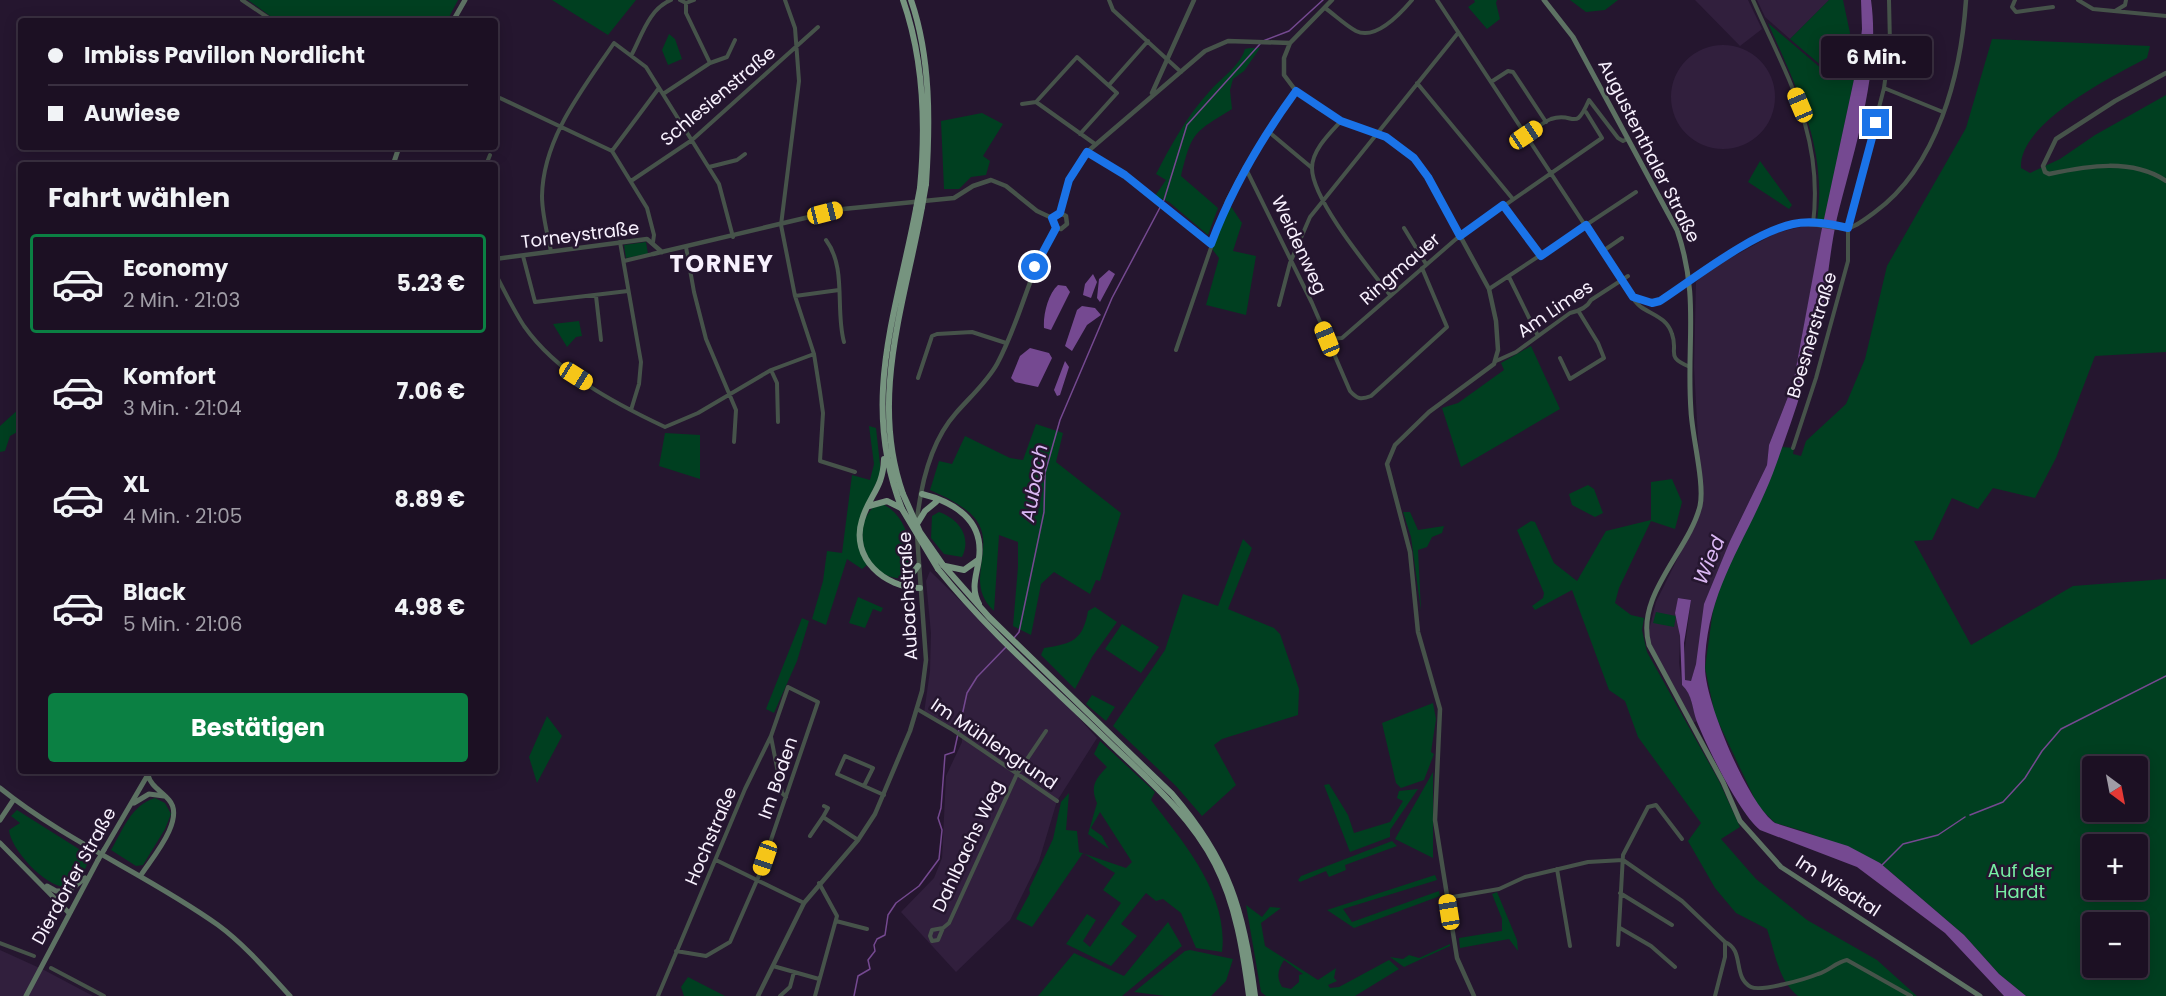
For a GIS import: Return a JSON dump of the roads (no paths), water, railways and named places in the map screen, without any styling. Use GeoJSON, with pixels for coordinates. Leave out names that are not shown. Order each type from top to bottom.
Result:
{"type":"FeatureCollection","features":[{"type":"Feature","properties":{"kind":"highway"},"geometry":{"type":"LineString","coordinates":[[903,0],[911,26],[922,92],[923,186]]}},
{"type":"Feature","properties":{"kind":"highway"},"geometry":{"type":"LineString","coordinates":[[911,0],[923,55],[927,95],[923,186],[893,345],[887,399],[890,442],[903,494],[920,532],[940,567],[982,610]]}},
{"type":"Feature","properties":{"kind":"highway"},"geometry":{"type":"LineString","coordinates":[[919,208],[885,361],[881,411],[885,450],[902,508],[920,544],[986,619],[1193,818],[1219,858],[1240,912],[1257,996]]}},
{"type":"Feature","properties":{"kind":"highway"},"geometry":{"type":"LineString","coordinates":[[885,450],[882,481],[861,522],[861,547],[874,569],[891,581],[920,588]]}},
{"type":"Feature","properties":{"kind":"highway"},"geometry":{"type":"LineString","coordinates":[[922,494],[928,501],[946,502]]}},
{"type":"Feature","properties":{"kind":"highway"},"geometry":{"type":"LineString","coordinates":[[922,494],[958,508],[972,524],[979,543],[979,560],[973,586],[986,619]]}},
{"type":"Feature","properties":{"kind":"highway"},"geometry":{"type":"LineString","coordinates":[[868,506],[887,501],[902,508]]}},
{"type":"Feature","properties":{"kind":"highway"},"geometry":{"type":"LineString","coordinates":[[917,524],[925,511],[936,502]]}},
{"type":"Feature","properties":{"kind":"highway"},"geometry":{"type":"LineString","coordinates":[[940,567],[964,570],[979,560]]}},
{"type":"Feature","properties":{"kind":"highway"},"geometry":{"type":"LineString","coordinates":[[905,583],[918,566]]}},
{"type":"Feature","properties":{"kind":"highway"},"geometry":{"type":"LineString","coordinates":[[891,581],[914,583],[920,588]]}},
{"type":"Feature","properties":{"kind":"highway"},"geometry":{"type":"LineString","coordinates":[[1134,761],[1187,822],[1214,861],[1238,928],[1249,996]]}},
{"type":"Feature","properties":{"kind":"main road"},"geometry":{"type":"LineString","coordinates":[[455,18],[465,0]]}},
{"type":"Feature","properties":{"kind":"main road","name":"Augustenthaler Straße"},"geometry":{"type":"LineString","coordinates":[[1544,0],[1573,37],[1677,230],[1687,259],[1690,281],[1690,409],[1701,493],[1700,506],[1652,603],[1646,635],[1659,666],[1697,735]]}},
{"type":"Feature","properties":{"kind":"main road","name":"Im Wiedtal"},"geometry":{"type":"LineString","coordinates":[[1697,735],[1740,821],[1781,867],[1980,996]]}},
{"type":"Feature","properties":{"kind":"main road","name":"Dierdorfer Straße"},"geometry":{"type":"LineString","coordinates":[[26,996],[94,867],[148,774]]}},
{"type":"Feature","properties":{"kind":"main road"},"geometry":{"type":"LineString","coordinates":[[141,875],[173,822],[174,806],[150,782],[149,774]]}},
{"type":"Feature","properties":{"kind":"main road"},"geometry":{"type":"LineString","coordinates":[[0,788],[44,820],[141,875],[220,926],[290,996]]}},
{"type":"Feature","properties":{"kind":"main road"},"geometry":{"type":"LineString","coordinates":[[130,806],[149,794],[166,796]]}},
{"type":"Feature","properties":{"kind":"main road"},"geometry":{"type":"LineString","coordinates":[[0,820],[14,800]]}},
{"type":"Feature","properties":{"kind":"main road"},"geometry":{"type":"LineString","coordinates":[[0,843],[43,884],[69,913]]}},
{"type":"Feature","properties":{"kind":"main road"},"geometry":{"type":"LineString","coordinates":[[43,884],[56,891],[69,891],[78,887],[94,867]]}},
{"type":"Feature","properties":{"kind":"street"},"geometry":{"type":"LineString","coordinates":[[242,0],[269,18]]}},
{"type":"Feature","properties":{"kind":"street"},"geometry":{"type":"LineString","coordinates":[[632,54],[640,34],[656,11],[671,0]]}},
{"type":"Feature","properties":{"kind":"street"},"geometry":{"type":"LineString","coordinates":[[680,0],[687,3],[694,0]]}},
{"type":"Feature","properties":{"kind":"street"},"geometry":{"type":"LineString","coordinates":[[785,0],[798,46],[799,93],[781,225],[795,296],[814,354],[823,413],[820,461],[855,472]]}},
{"type":"Feature","properties":{"kind":"street"},"geometry":{"type":"LineString","coordinates":[[1109,0],[1113,10],[1181,72]]}},
{"type":"Feature","properties":{"kind":"street"},"geometry":{"type":"LineString","coordinates":[[1149,98],[1169,59],[1194,0]]}},
{"type":"Feature","properties":{"kind":"street"},"geometry":{"type":"LineString","coordinates":[[1332,0],[1290,43],[1283,66],[1284,75],[1296,91],[1341,121],[1377,134],[1414,158],[1428,177],[1489,289],[1496,321],[1497,361],[1429,412],[1395,445],[1388,464],[1410,552],[1418,632],[1440,709],[1435,820],[1457,958],[1474,996]]}},
{"type":"Feature","properties":{"kind":"street"},"geometry":{"type":"LineString","coordinates":[[1325,8],[1358,32],[1367,33],[1390,23],[1412,0]]}},
{"type":"Feature","properties":{"kind":"street"},"geometry":{"type":"LineString","coordinates":[[1437,0],[1621,280],[1640,306],[1662,319],[1672,334],[1673,356],[1677,361],[1690,367]]}},
{"type":"Feature","properties":{"kind":"street"},"geometry":{"type":"LineString","coordinates":[[1753,0],[1807,125],[1817,190],[1813,224]]}},
{"type":"Feature","properties":{"kind":"street","name":"Boesnerstraße"},"geometry":{"type":"LineString","coordinates":[[1793,448],[1816,378],[1848,261],[1848,228],[1884,88],[1890,44],[1889,0]]}},
{"type":"Feature","properties":{"kind":"street"},"geometry":{"type":"LineString","coordinates":[[1633,297],[1652,303],[1660,301],[1757,239],[1791,224],[1819,223],[1848,228],[1882,207],[1901,189],[1916,167],[1943,112],[1955,69],[1966,0]]}},
{"type":"Feature","properties":{"kind":"street"},"geometry":{"type":"LineString","coordinates":[[2015,0],[2012,8],[2016,12],[2053,7]]}},
{"type":"Feature","properties":{"kind":"street"},"geometry":{"type":"LineString","coordinates":[[2078,0],[2093,9],[2166,16]]}},
{"type":"Feature","properties":{"kind":"street"},"geometry":{"type":"LineString","coordinates":[[2112,12],[2125,5],[2126,0]]}},
{"type":"Feature","properties":{"kind":"street"},"geometry":{"type":"LineString","coordinates":[[687,3],[686,13],[710,63]]}},
{"type":"Feature","properties":{"kind":"street","name":"Schlesienstraße"},"geometry":{"type":"LineString","coordinates":[[631,181],[692,140],[818,27]]}},
{"type":"Feature","properties":{"kind":"street"},"geometry":{"type":"LineString","coordinates":[[1279,305],[1290,264],[1310,217],[1322,198],[1458,33]]}},
{"type":"Feature","properties":{"kind":"street"},"geometry":{"type":"LineString","coordinates":[[663,94],[710,63],[727,57],[735,40]]}},
{"type":"Feature","properties":{"kind":"street"},"geometry":{"type":"LineString","coordinates":[[1109,85],[1148,40]]}},
{"type":"Feature","properties":{"kind":"street"},"geometry":{"type":"LineString","coordinates":[[1060,213],[1066,216],[1067,224],[1060,229],[1056,228],[1052,218],[1060,213],[1069,180],[1087,152],[1205,51],[1236,40],[1290,43]]}},
{"type":"Feature","properties":{"kind":"street"},"geometry":{"type":"LineString","coordinates":[[551,251],[542,198],[543,173],[561,126],[614,43],[632,54],[646,67],[709,167],[723,194],[733,237]]}},
{"type":"Feature","properties":{"kind":"street"},"geometry":{"type":"LineString","coordinates":[[1022,104],[1036,102],[1077,57],[1117,93],[1080,134]]}},
{"type":"Feature","properties":{"kind":"street"},"geometry":{"type":"LineString","coordinates":[[1491,82],[1508,71],[1513,72],[1546,122]]}},
{"type":"Feature","properties":{"kind":"street"},"geometry":{"type":"LineString","coordinates":[[2166,73],[2115,101],[2056,139],[2043,166],[2045,172],[2049,174],[2081,168],[2149,170],[2166,181]]}},
{"type":"Feature","properties":{"kind":"street"},"geometry":{"type":"LineString","coordinates":[[1417,83],[1512,198]]}},
{"type":"Feature","properties":{"kind":"street"},"geometry":{"type":"LineString","coordinates":[[612,150],[659,88]]}},
{"type":"Feature","properties":{"kind":"street"},"geometry":{"type":"LineString","coordinates":[[1884,88],[1943,112]]}},
{"type":"Feature","properties":{"kind":"street"},"geometry":{"type":"LineString","coordinates":[[1176,350],[1227,201],[1245,167],[1296,91]]}},
{"type":"Feature","properties":{"kind":"street"},"geometry":{"type":"LineString","coordinates":[[500,98],[612,150],[647,208],[654,235],[653,242]]}},
{"type":"Feature","properties":{"kind":"street"},"geometry":{"type":"LineString","coordinates":[[1526,135],[1546,122],[1558,118],[1574,120],[1586,112],[1589,100],[1618,138],[1623,141],[1627,139]]}},
{"type":"Feature","properties":{"kind":"street"},"geometry":{"type":"LineString","coordinates":[[1036,102],[1095,144]]}},
{"type":"Feature","properties":{"kind":"street","name":"Ringmauer"},"geometry":{"type":"LineString","coordinates":[[1327,339],[1342,338],[1460,236],[1602,138],[1586,112]]}},
{"type":"Feature","properties":{"kind":"street"},"geometry":{"type":"LineString","coordinates":[[1312,168],[1318,149],[1341,121]]}},
{"type":"Feature","properties":{"kind":"street"},"geometry":{"type":"LineString","coordinates":[[1268,132],[1312,168],[1322,198],[1390,295]]}},
{"type":"Feature","properties":{"kind":"street"},"geometry":{"type":"LineString","coordinates":[[1087,152],[1125,175],[1211,244]]}},
{"type":"Feature","properties":{"kind":"street"},"geometry":{"type":"LineString","coordinates":[[709,167],[737,160],[745,154]]}},
{"type":"Feature","properties":{"kind":"street"},"geometry":{"type":"LineString","coordinates":[[487,162],[490,155]]}},
{"type":"Feature","properties":{"kind":"street","name":"Weidenweg"},"geometry":{"type":"LineString","coordinates":[[1245,167],[1290,264],[1312,303],[1350,391],[1356,398],[1363,399],[1371,396],[1447,327],[1424,266]]}},
{"type":"Feature","properties":{"kind":"street","name":"Torneystraße"},"geometry":{"type":"LineString","coordinates":[[624,261],[863,206],[954,198],[974,186],[991,180],[1006,186],[1037,211],[1052,218]]}},
{"type":"Feature","properties":{"kind":"street"},"geometry":{"type":"LineString","coordinates":[[1489,289],[1636,192]]}},
{"type":"Feature","properties":{"kind":"street"},"geometry":{"type":"LineString","coordinates":[[1503,205],[1541,256]]}},
{"type":"Feature","properties":{"kind":"street","name":"Aubachstraße"},"geometry":{"type":"LineString","coordinates":[[758,996],[804,903],[858,840],[885,796],[917,709],[926,671],[927,650],[918,566],[917,524],[927,468],[945,428],[996,366],[1035,267],[1056,228]]}},
{"type":"Feature","properties":{"kind":"street"},"geometry":{"type":"LineString","coordinates":[[1404,228],[1424,266]]}},
{"type":"Feature","properties":{"kind":"street"},"geometry":{"type":"LineString","coordinates":[[1603,251],[1622,238]]}},
{"type":"Feature","properties":{"kind":"street","name":"Torneystraße"},"geometry":{"type":"LineString","coordinates":[[498,259],[647,239],[662,252]]}},
{"type":"Feature","properties":{"kind":"street"},"geometry":{"type":"LineString","coordinates":[[826,240],[837,265],[839,324],[844,342]]}},
{"type":"Feature","properties":{"kind":"street"},"geometry":{"type":"LineString","coordinates":[[620,242],[640,362],[639,384],[631,410]]}},
{"type":"Feature","properties":{"kind":"street"},"geometry":{"type":"LineString","coordinates":[[686,247],[693,292],[706,339],[736,410],[734,442]]}},
{"type":"Feature","properties":{"kind":"street"},"geometry":{"type":"LineString","coordinates":[[523,256],[535,302],[628,291]]}},
{"type":"Feature","properties":{"kind":"street","name":"Am Limes"},"geometry":{"type":"LineString","coordinates":[[1497,361],[1516,352],[1570,313],[1579,312],[1628,276]]}},
{"type":"Feature","properties":{"kind":"street"},"geometry":{"type":"LineString","coordinates":[[1509,277],[1538,336]]}},
{"type":"Feature","properties":{"kind":"street"},"geometry":{"type":"LineString","coordinates":[[498,278],[524,325],[555,361],[631,410],[668,427],[771,370],[814,354]]}},
{"type":"Feature","properties":{"kind":"street"},"geometry":{"type":"LineString","coordinates":[[795,296],[839,290]]}},
{"type":"Feature","properties":{"kind":"street"},"geometry":{"type":"LineString","coordinates":[[596,296],[601,340]]}},
{"type":"Feature","properties":{"kind":"street"},"geometry":{"type":"LineString","coordinates":[[1560,358],[1570,378],[1604,358],[1598,343],[1579,312]]}},
{"type":"Feature","properties":{"kind":"street"},"geometry":{"type":"LineString","coordinates":[[918,378],[932,336],[937,334],[972,332],[1006,343]]}},
{"type":"Feature","properties":{"kind":"street"},"geometry":{"type":"LineString","coordinates":[[771,370],[777,383],[778,422]]}},
{"type":"Feature","properties":{"kind":"street","name":"Im Boden"},"geometry":{"type":"LineString","coordinates":[[676,951],[706,956],[728,944],[758,878],[818,702],[788,687]]}},
{"type":"Feature","properties":{"kind":"street","name":"Hochstraße"},"geometry":{"type":"LineString","coordinates":[[658,996],[771,736],[788,687]]}},
{"type":"Feature","properties":{"kind":"street","name":"Im Mühlengrund"},"geometry":{"type":"LineString","coordinates":[[917,709],[953,730],[1057,801]]}},
{"type":"Feature","properties":{"kind":"street","name":"Dahlbachs Weg"},"geometry":{"type":"LineString","coordinates":[[943,928],[949,923],[1017,774],[1046,731]]}},
{"type":"Feature","properties":{"kind":"street"},"geometry":{"type":"LineString","coordinates":[[771,736],[782,794],[786,797]]}},
{"type":"Feature","properties":{"kind":"street"},"geometry":{"type":"LineString","coordinates":[[864,786],[873,768],[845,756],[837,774],[885,796]]}},
{"type":"Feature","properties":{"kind":"street"},"geometry":{"type":"LineString","coordinates":[[1618,945],[1623,860],[1643,814],[1651,805],[1661,809],[1682,839]]}},
{"type":"Feature","properties":{"kind":"street"},"geometry":{"type":"LineString","coordinates":[[810,836],[828,808],[824,806]]}},
{"type":"Feature","properties":{"kind":"street"},"geometry":{"type":"LineString","coordinates":[[823,817],[858,840]]}},
{"type":"Feature","properties":{"kind":"street"},"geometry":{"type":"LineString","coordinates":[[716,860],[758,878],[804,903]]}},
{"type":"Feature","properties":{"kind":"street"},"geometry":{"type":"LineString","coordinates":[[1447,898],[1499,889],[1525,877],[1588,862],[1623,860],[1682,900],[1735,951],[1743,981],[1755,989],[1820,974],[1839,962],[1847,960],[1911,996]]}},
{"type":"Feature","properties":{"kind":"street"},"geometry":{"type":"LineString","coordinates":[[1557,869],[1570,946]]}},
{"type":"Feature","properties":{"kind":"street"},"geometry":{"type":"LineString","coordinates":[[815,996],[836,921],[836,910],[819,883]]}},
{"type":"Feature","properties":{"kind":"street"},"geometry":{"type":"LineString","coordinates":[[1620,893],[1672,925]]}},
{"type":"Feature","properties":{"kind":"street"},"geometry":{"type":"LineString","coordinates":[[836,921],[867,929]]}},
{"type":"Feature","properties":{"kind":"street"},"geometry":{"type":"LineString","coordinates":[[1620,928],[1651,946],[1675,967]]}},
{"type":"Feature","properties":{"kind":"street"},"geometry":{"type":"LineString","coordinates":[[1715,996],[1725,957],[1725,942]]}},
{"type":"Feature","properties":{"kind":"street"},"geometry":{"type":"LineString","coordinates":[[0,943],[33,956]]}},
{"type":"Feature","properties":{"kind":"street"},"geometry":{"type":"LineString","coordinates":[[773,966],[819,979]]}},
{"type":"Feature","properties":{"kind":"street"},"geometry":{"type":"LineString","coordinates":[[51,968],[104,996]]}},
{"type":"Feature","properties":{"kind":"street"},"geometry":{"type":"LineString","coordinates":[[780,996],[790,987],[794,972]]}},
{"type":"Feature","properties":{"kind":"waterway","name":"Aubach"},"geometry":{"type":"LineString","coordinates":[[1263,41],[1289,31],[1323,0]]}},
{"type":"Feature","properties":{"kind":"waterway","name":"Aubach"},"geometry":{"type":"LineString","coordinates":[[1014,638],[1019,632],[1044,512],[1045,473],[1060,420],[1112,298],[1164,200],[1187,125],[1260,44]]}},
{"type":"Feature","properties":{"kind":"waterway","name":"Aubach"},"geometry":{"type":"LineString","coordinates":[[854,996],[858,976],[870,969],[868,960],[875,951],[874,945],[877,939],[885,935],[888,915],[896,903],[919,886],[939,859],[942,830],[938,818],[941,808],[945,755],[954,752],[967,693],[977,677],[1007,646]]}},
{"type":"Feature","properties":{"kind":"waterway"},"geometry":{"type":"LineString","coordinates":[[1970,815],[2003,802],[2025,778],[2042,751],[2061,729],[2166,676]]}},
{"type":"Feature","properties":{"kind":"waterway"},"geometry":{"type":"LineString","coordinates":[[1882,865],[1903,844],[1938,835],[1965,817]]}},
{"type":"Feature","properties":{"kind":"district","name":"TORNEY"},"geometry":{"type":"Point","coordinates":[722,264]}},
{"type":"Feature","properties":{"kind":"water label","name":"Wied"},"geometry":{"type":"Point","coordinates":[1709,560]}},
{"type":"Feature","properties":{"kind":"park label","name":"Auf der Hardt"},"geometry":{"type":"Point","coordinates":[2020,881]}}]}
